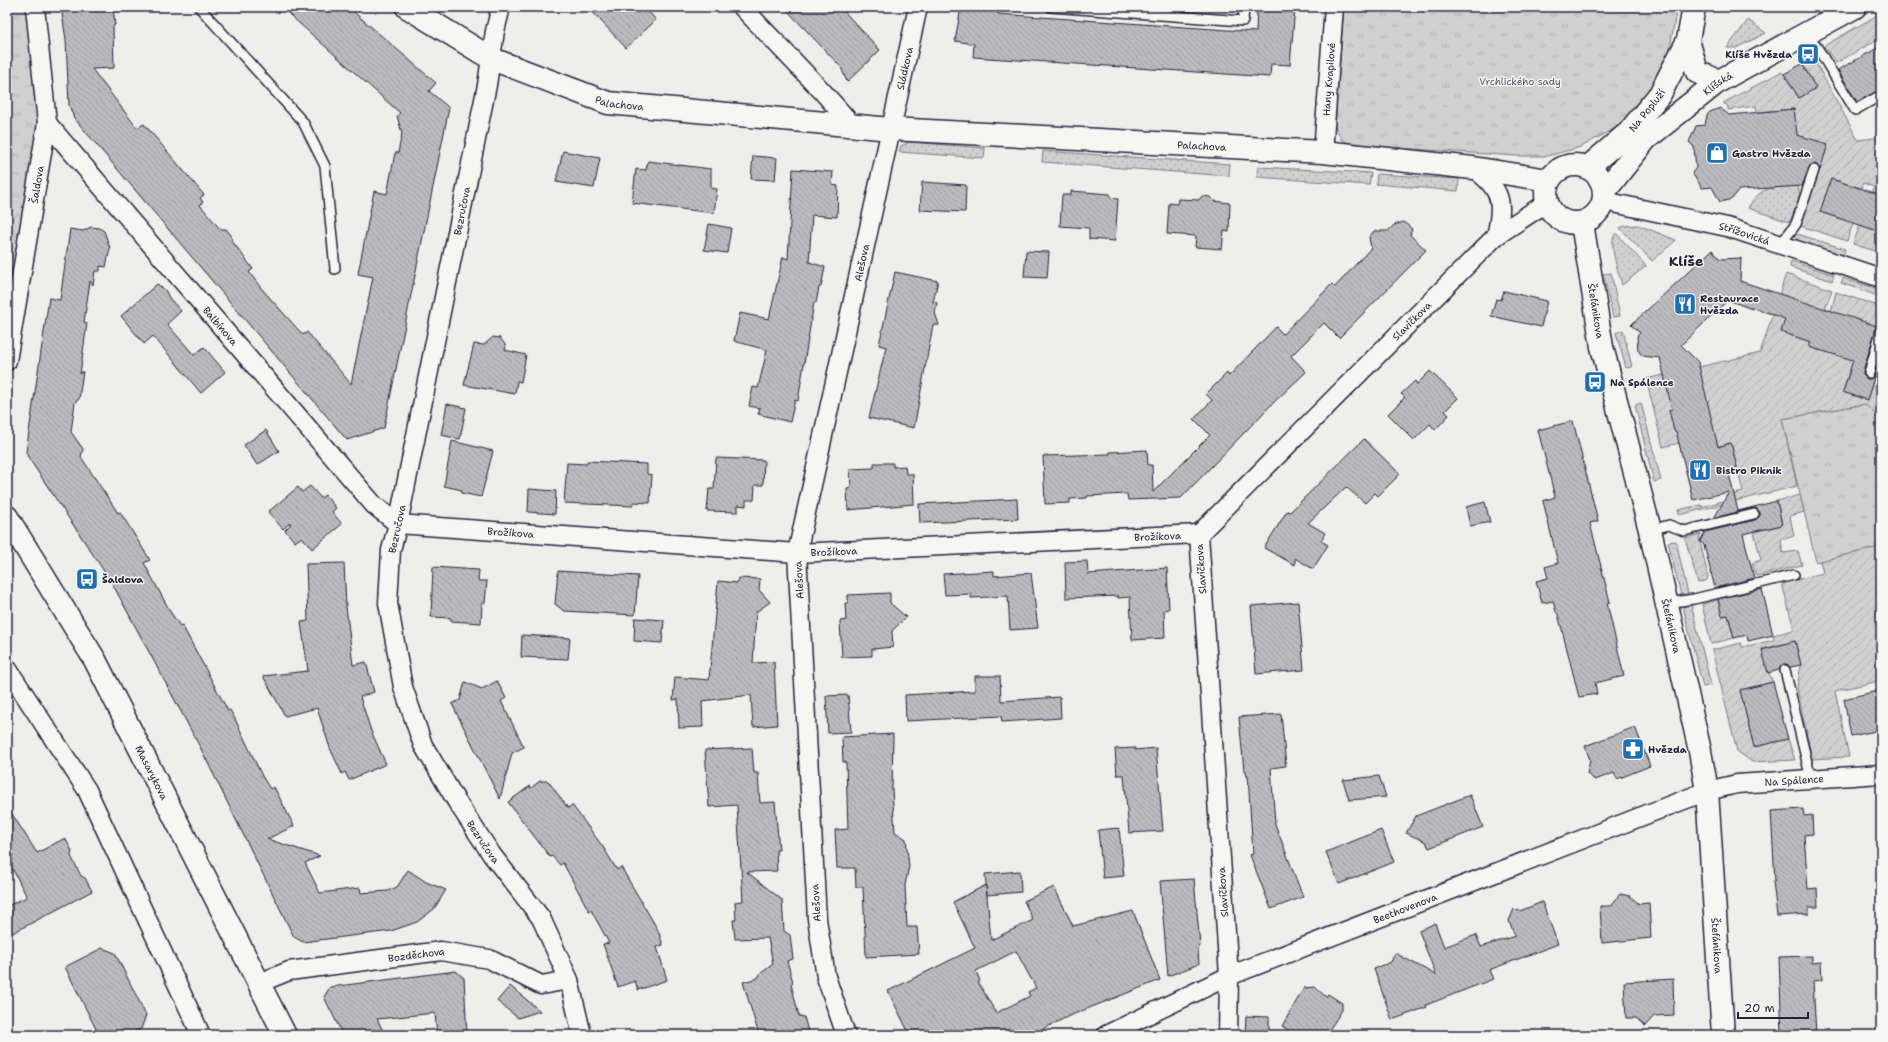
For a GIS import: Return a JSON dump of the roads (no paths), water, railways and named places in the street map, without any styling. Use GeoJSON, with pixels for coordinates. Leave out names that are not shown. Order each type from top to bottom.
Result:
{"type":"FeatureCollection","features":[{"type":"Feature","properties":{"kind":"street","name":"Šaldova"},"geometry":{"type":"LineString","coordinates":[[7,361],[47,123],[35,7]]}},
{"type":"Feature","properties":{"kind":"street","name":"Palachova"},"geometry":{"type":"LineString","coordinates":[[407,7],[492,59],[608,103],[891,130],[1323,152],[1473,168],[1548,180]]}},
{"type":"Feature","properties":{"kind":"street","name":"Bezručova"},"geometry":{"type":"LineString","coordinates":[[501,7],[495,31],[492,59],[398,524],[391,550],[388,603],[403,687],[423,745],[456,802],[492,855],[541,918],[570,980],[582,1035]]}},
{"type":"Feature","properties":{"kind":"street"},"geometry":{"type":"LineString","coordinates":[[742,7],[822,91],[853,126]]}},
{"type":"Feature","properties":{"kind":"street","name":"Sládkova"},"geometry":{"type":"LineString","coordinates":[[891,130],[918,7]]}},
{"type":"Feature","properties":{"kind":"street","name":"Hany Kvapilové"},"geometry":{"type":"LineString","coordinates":[[1323,152],[1334,7]]}},
{"type":"Feature","properties":{"kind":"street","name":"Na Popluží"},"geometry":{"type":"LineString","coordinates":[[1588,167],[1629,132],[1660,94],[1688,40],[1694,7]]}},
{"type":"Feature","properties":{"kind":"street","name":"Klíšská"},"geometry":{"type":"LineString","coordinates":[[1604,196],[1646,139],[1719,81],[1855,7]]}},
{"type":"Feature","properties":{"kind":"street","name":"Na Popluží"},"geometry":{"type":"LineString","coordinates":[[1688,40],[1696,72],[1719,81]]}},
{"type":"Feature","properties":{"kind":"street","name":"Balbínova"},"geometry":{"type":"LineString","coordinates":[[47,123],[374,505],[398,524]]}},
{"type":"Feature","properties":{"kind":"street","name":"Alešova"},"geometry":{"type":"LineString","coordinates":[[846,1035],[826,977],[817,919],[797,553],[891,130]]}},
{"type":"Feature","properties":{"kind":"street"},"geometry":{"type":"LineString","coordinates":[[1569,164],[1579,164],[1588,167],[1599,176],[1604,196],[1596,215],[1582,223],[1569,223],[1554,216],[1546,202],[1545,191],[1548,180],[1557,169],[1569,164]]}},
{"type":"Feature","properties":{"kind":"street"},"geometry":{"type":"LineString","coordinates":[[1473,168],[1490,180],[1501,202],[1501,218],[1496,236]]}},
{"type":"Feature","properties":{"kind":"street","name":"Střížovická"},"geometry":{"type":"LineString","coordinates":[[1604,196],[1727,228],[1881,278]]}},
{"type":"Feature","properties":{"kind":"street","name":"Slavíčkova"},"geometry":{"type":"LineString","coordinates":[[1228,1035],[1229,976],[1199,534],[1496,236],[1546,202]]}},
{"type":"Feature","properties":{"kind":"street","name":"Štefánikova"},"geometry":{"type":"LineString","coordinates":[[1582,223],[1602,347],[1650,530],[1700,751],[1707,791],[1723,1035]]}},
{"type":"Feature","properties":{"kind":"street","name":"Masarykova"},"geometry":{"type":"LineString","coordinates":[[7,518],[95,660],[260,983],[285,1035]]}},
{"type":"Feature","properties":{"kind":"street","name":"Brožíkova"},"geometry":{"type":"LineString","coordinates":[[398,524],[797,553],[1199,534]]}},
{"type":"Feature","properties":{"kind":"street"},"geometry":{"type":"LineString","coordinates":[[7,668],[87,790],[201,1035]]}},
{"type":"Feature","properties":{"kind":"street","name":"Na Spálence"},"geometry":{"type":"LineString","coordinates":[[1707,791],[1737,784],[1881,774]]}},
{"type":"Feature","properties":{"kind":"street","name":"Beethovenova"},"geometry":{"type":"LineString","coordinates":[[1106,1035],[1229,976],[1707,791]]}},
{"type":"Feature","properties":{"kind":"street","name":"Bozděchova"},"geometry":{"type":"LineString","coordinates":[[260,983],[289,971],[441,951],[489,959],[541,985],[570,980]]}},
{"type":"Feature","properties":{"kind":"lane"},"geometry":{"type":"LineString","coordinates":[[199,7],[303,122],[325,166],[335,269]]}},
{"type":"Feature","properties":{"kind":"lane"},"geometry":{"type":"LineString","coordinates":[[1051,7],[1243,21],[1244,7]]}},
{"type":"Feature","properties":{"kind":"lane"},"geometry":{"type":"LineString","coordinates":[[1807,33],[1855,110],[1881,95]]}},
{"type":"Feature","properties":{"kind":"lane"},"geometry":{"type":"LineString","coordinates":[[1780,245],[1796,224],[1814,170]]}},
{"type":"Feature","properties":{"kind":"lane"},"geometry":{"type":"LineString","coordinates":[[1869,373],[1881,331]]}},
{"type":"Feature","properties":{"kind":"lane"},"geometry":{"type":"LineString","coordinates":[[1650,530],[1669,525],[1684,531],[1754,514]]}},
{"type":"Feature","properties":{"kind":"lane"},"geometry":{"type":"LineString","coordinates":[[1667,603],[1694,599],[1794,575]]}},
{"type":"Feature","properties":{"kind":"lane"},"geometry":{"type":"LineString","coordinates":[[1785,670],[1811,779]]}},
{"type":"Feature","properties":{"kind":"place","name":"Klíše Hvězda"},"geometry":{"type":"Point","coordinates":[1808,54]}},
{"type":"Feature","properties":{"kind":"place","name":"Gastro Hvězda"},"geometry":{"type":"Point","coordinates":[1717,153]}},
{"type":"Feature","properties":{"kind":"place","name":"Restaurace Hvězda"},"geometry":{"type":"Point","coordinates":[1685,304]}},
{"type":"Feature","properties":{"kind":"place","name":"Na Spálence"},"geometry":{"type":"Point","coordinates":[1595,382]}},
{"type":"Feature","properties":{"kind":"place","name":"Bistro Piknik"},"geometry":{"type":"Point","coordinates":[1700,470]}},
{"type":"Feature","properties":{"kind":"place","name":"Šaldova"},"geometry":{"type":"Point","coordinates":[87,579]}},
{"type":"Feature","properties":{"kind":"place","name":"Hvězda"},"geometry":{"type":"Point","coordinates":[1633,749]}},
{"type":"Feature","properties":{"kind":"district","name":"Klíše"},"geometry":{"type":"Point","coordinates":[1686,261]}},
{"type":"Feature","properties":{"kind":"park label","name":"Vrchlického sady"},"geometry":{"type":"Point","coordinates":[1520,81]}}]}
